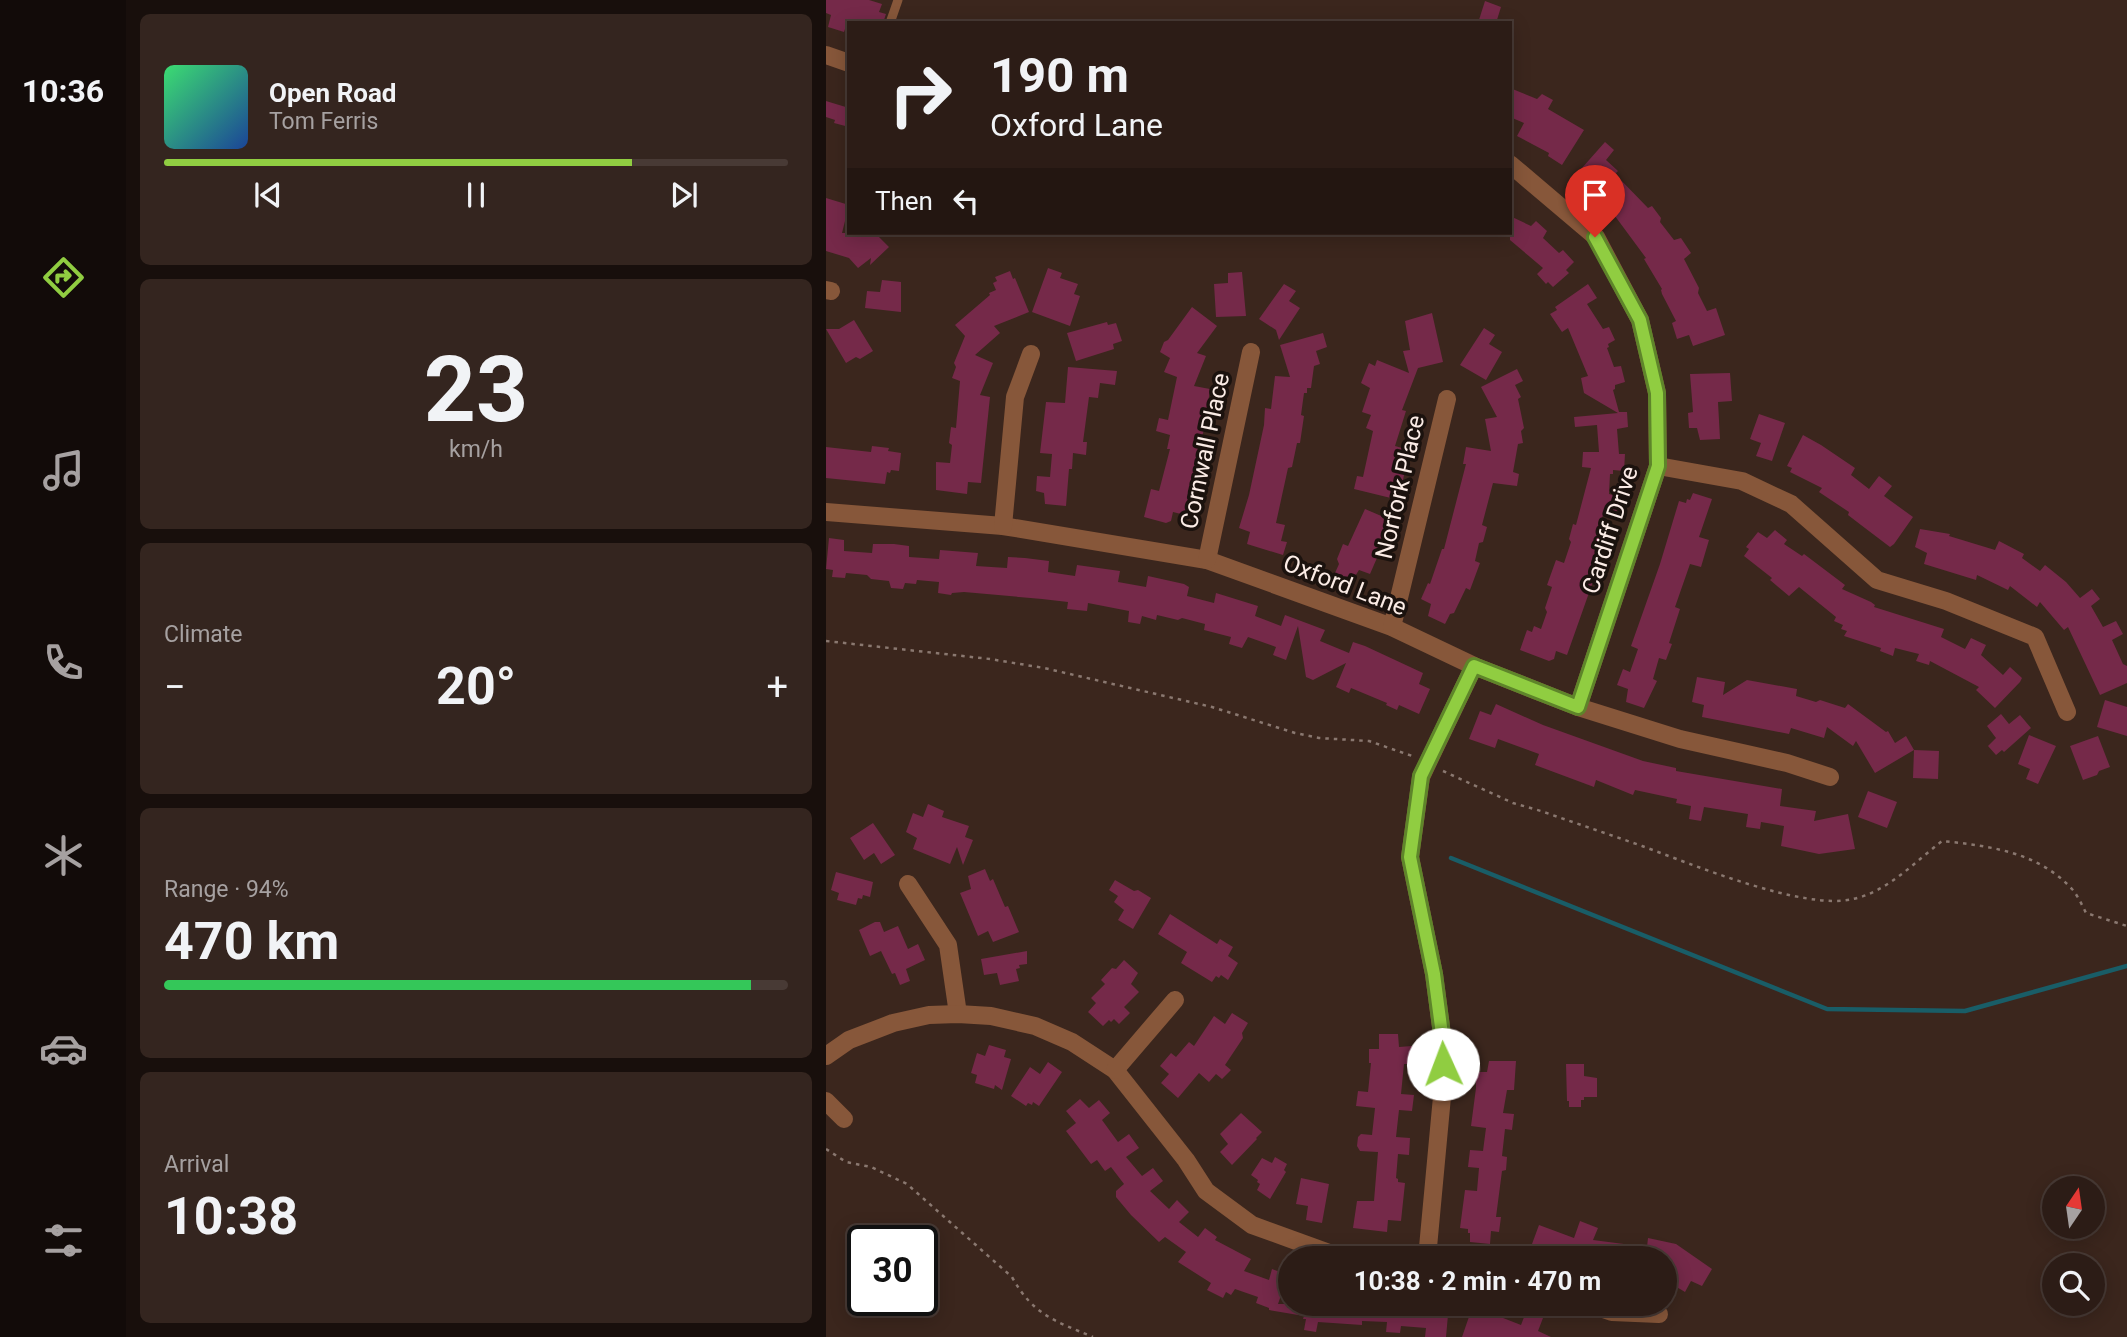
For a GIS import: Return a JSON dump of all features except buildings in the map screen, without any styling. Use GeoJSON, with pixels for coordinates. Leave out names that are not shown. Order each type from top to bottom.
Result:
{"type":"FeatureCollection","features":[{"type":"Feature","properties":{"kind":"street"},"geometry":{"type":"LineString","coordinates":[[826,55],[847,62]]}},
{"type":"Feature","properties":{"kind":"street","name":"Cardiff Drive"},"geometry":{"type":"LineString","coordinates":[[1512,166],[1595,237],[1640,320],[1657,393],[1658,466],[1578,707]]}},
{"type":"Feature","properties":{"kind":"street","name":"Cornwall Place"},"geometry":{"type":"LineString","coordinates":[[1208,559],[1251,352]]}},
{"type":"Feature","properties":{"kind":"street"},"geometry":{"type":"LineString","coordinates":[[1003,526],[1015,397],[1031,354]]}},
{"type":"Feature","properties":{"kind":"street","name":"Norfork Place"},"geometry":{"type":"LineString","coordinates":[[1392,627],[1447,399]]}},
{"type":"Feature","properties":{"kind":"street"},"geometry":{"type":"LineString","coordinates":[[1658,466],[1742,481],[1791,503],[1877,580],[1946,601],[2035,638],[2067,712]]}},
{"type":"Feature","properties":{"kind":"street","name":"Oxford Lane"},"geometry":{"type":"LineString","coordinates":[[826,512],[1003,526],[1208,559],[1392,627],[1474,666],[1578,707],[1680,739],[1787,763],[1830,777]]}},
{"type":"Feature","properties":{"kind":"street"},"geometry":{"type":"LineString","coordinates":[[1428,1246],[1443,1086],[1443,1042],[1434,974],[1410,857],[1421,776],[1474,666]]}},
{"type":"Feature","properties":{"kind":"street"},"geometry":{"type":"LineString","coordinates":[[908,884],[948,944],[958,1014]]}},
{"type":"Feature","properties":{"kind":"street"},"geometry":{"type":"LineString","coordinates":[[1115,1070],[1175,1000]]}},
{"type":"Feature","properties":{"kind":"street"},"geometry":{"type":"LineString","coordinates":[[826,1056],[849,1040],[892,1023],[929,1015],[991,1016],[1035,1026],[1072,1042],[1115,1070],[1186,1160],[1206,1191],[1252,1225],[1310,1246]]}},
{"type":"Feature","properties":{"kind":"street"},"geometry":{"type":"LineString","coordinates":[[826,1101],[844,1119]]}},
{"type":"Feature","properties":{"kind":"lane"},"geometry":{"type":"LineString","coordinates":[[891,21],[898,0]]}},
{"type":"Feature","properties":{"kind":"path"},"geometry":{"type":"LineString","coordinates":[[826,640],[990,659],[1067,672],[1212,706],[1295,733],[1319,738],[1369,741],[1428,764],[1513,803],[1794,896],[1825,901],[1853,900],[1877,890],[1942,841],[1994,846],[2043,865],[2074,890],[2086,913],[2127,926]]}},
{"type":"Feature","properties":{"kind":"path"},"geometry":{"type":"LineString","coordinates":[[826,1149],[846,1161],[871,1167],[907,1184],[1012,1277],[1023,1296],[1041,1313],[1093,1337]]}},
{"type":"Feature","properties":{"kind":"waterway"},"geometry":{"type":"LineString","coordinates":[[1451,858],[1827,1009],[1965,1011],[2127,966]]}},
{"type":"Feature","properties":{"kind":"route"},"geometry":{"type":"LineString","coordinates":[[1443,1064],[1443,1042],[1434,974],[1410,857],[1421,776],[1474,666],[1578,707],[1658,466],[1657,393],[1640,320],[1595,237]]}}]}
